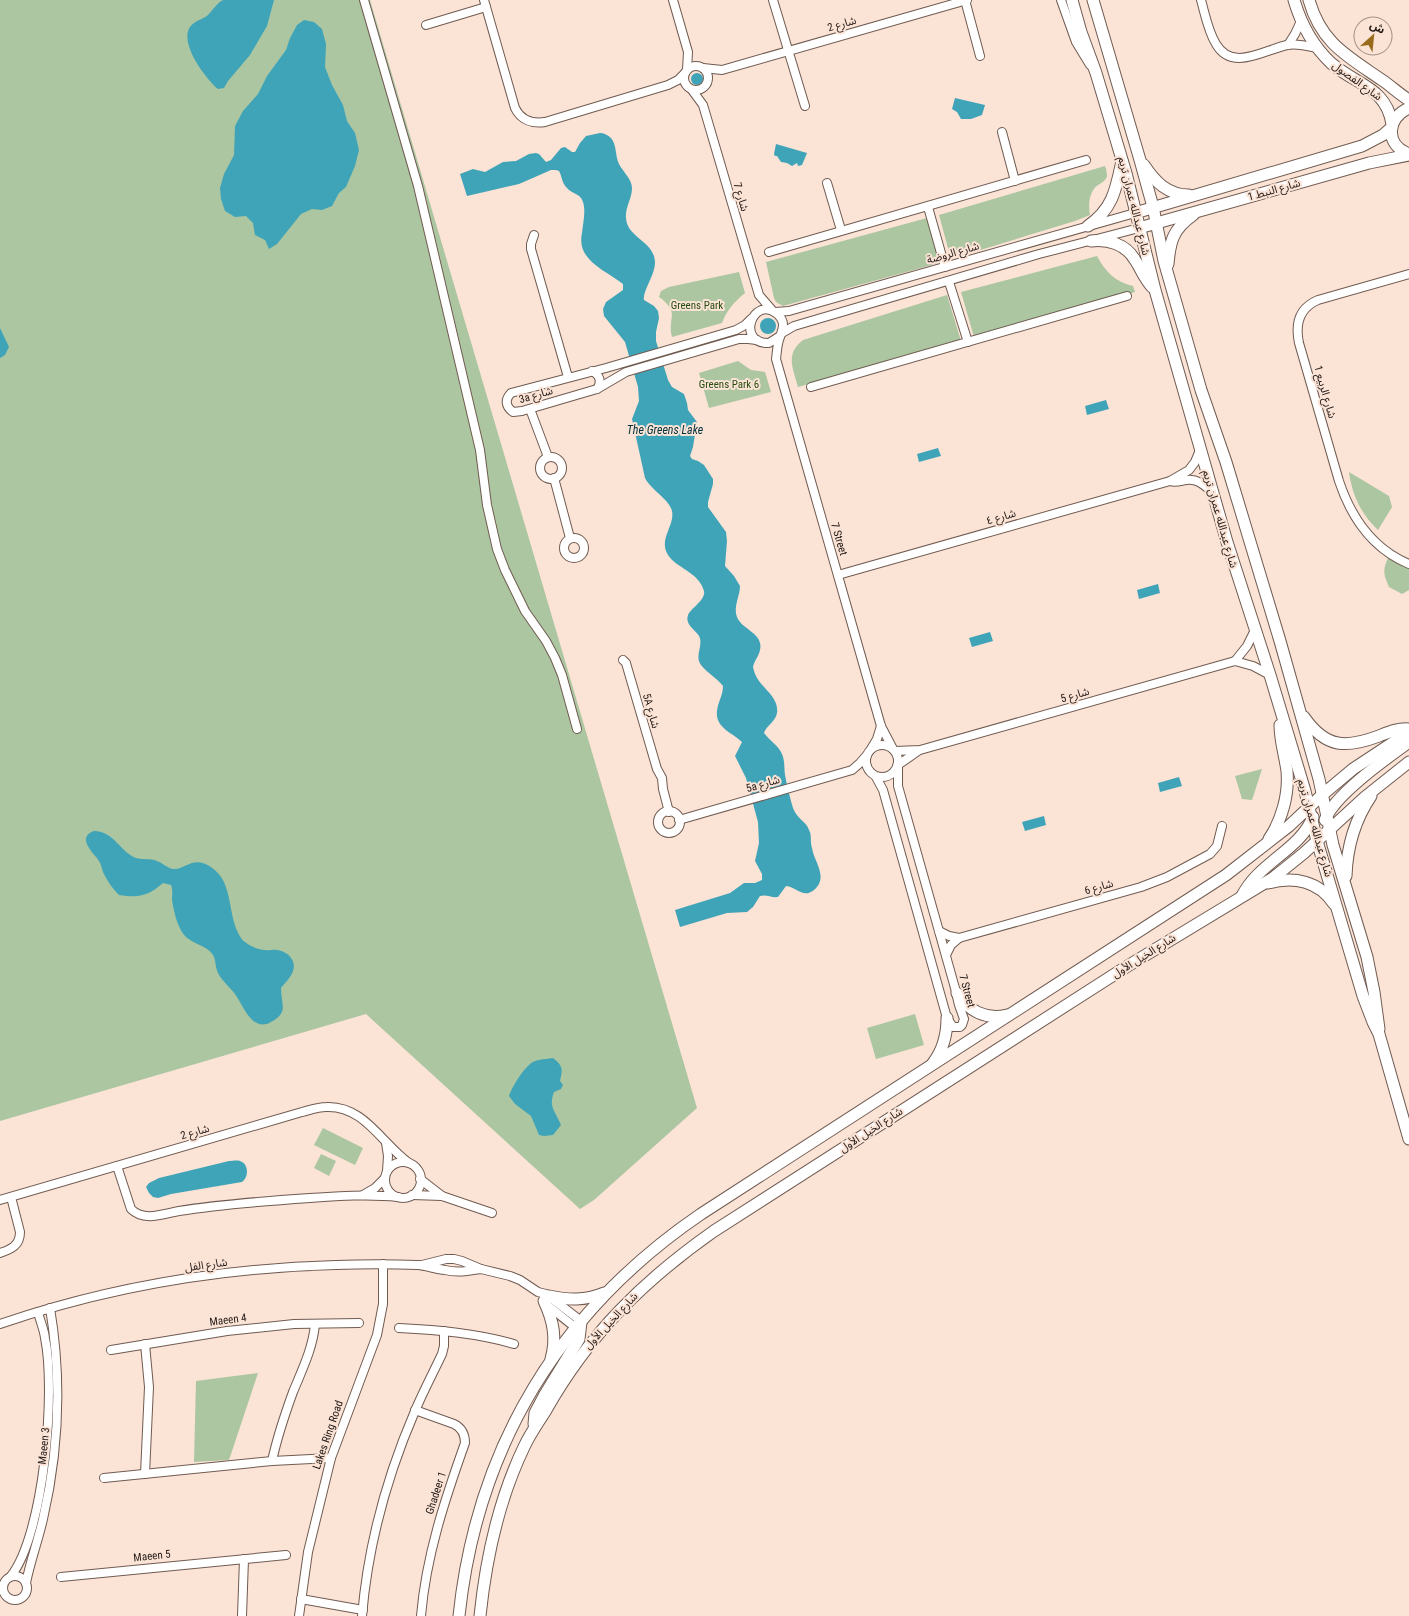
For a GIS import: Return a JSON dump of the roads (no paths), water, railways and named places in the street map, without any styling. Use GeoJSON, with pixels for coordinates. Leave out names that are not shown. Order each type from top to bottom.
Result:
{"type":"FeatureCollection","features":[{"type":"Feature","properties":{"kind":"main road","name":"شارع عبدالله عمران تريم"},"geometry":{"type":"LineString","coordinates":[[1072,0],[1123,161],[1155,290],[1231,556],[1270,675],[1312,821],[1319,839],[1322,856],[1363,996],[1372,1022],[1379,1034]]}},
{"type":"Feature","properties":{"kind":"main road","name":"شارع عبدالله عمران تريم"},"geometry":{"type":"LineString","coordinates":[[1093,0],[1153,207],[1167,273],[1201,390],[1226,462],[1319,778],[1320,796],[1327,816],[1371,975],[1377,1006],[1379,1034],[1409,1139]]}},
{"type":"Feature","properties":{"kind":"main road","name":"شارع الفصول"},"geometry":{"type":"LineString","coordinates":[[1294,0],[1301,21],[1317,48],[1341,71],[1382,98],[1391,114],[1394,142],[1398,148],[1409,155]]}},
{"type":"Feature","properties":{"kind":"main road","name":"شارع الفصول"},"geometry":{"type":"LineString","coordinates":[[1309,0],[1317,23],[1335,47],[1409,100]]}},
{"type":"Feature","properties":{"kind":"main road","name":"شارع النبط 1"},"geometry":{"type":"LineString","coordinates":[[1135,212],[1362,146],[1378,138],[1392,125],[1399,114],[1409,108]]}},
{"type":"Feature","properties":{"kind":"main road","name":"شارع النبط 1"},"geometry":{"type":"LineString","coordinates":[[1139,228],[1369,163],[1409,155]]}},
{"type":"Feature","properties":{"kind":"main road"},"geometry":{"type":"LineString","coordinates":[[1140,160],[1161,186],[1176,193],[1194,196]]}},
{"type":"Feature","properties":{"kind":"main road"},"geometry":{"type":"LineString","coordinates":[[1088,226],[1103,213],[1110,203],[1116,190],[1123,161]]}},
{"type":"Feature","properties":{"kind":"main road"},"geometry":{"type":"LineString","coordinates":[[1167,273],[1172,238],[1181,225],[1198,211]]}},
{"type":"Feature","properties":{"kind":"main road"},"geometry":{"type":"LineString","coordinates":[[1091,241],[1108,241],[1124,248],[1135,259],[1141,272],[1155,290]]}},
{"type":"Feature","properties":{"kind":"main road"},"geometry":{"type":"LineString","coordinates":[[1299,710],[1310,726],[1319,734],[1340,744],[1361,743],[1394,730],[1409,730]]}},
{"type":"Feature","properties":{"kind":"main road"},"geometry":{"type":"LineString","coordinates":[[1263,847],[1277,824],[1286,798],[1287,771],[1281,734],[1281,712]]}},
{"type":"Feature","properties":{"kind":"main road","name":"شارع الخيل الأول"},"geometry":{"type":"LineString","coordinates":[[459,1616],[462,1587],[471,1543],[489,1481],[516,1417],[547,1367],[579,1326],[605,1294],[645,1256],[682,1227],[1226,875],[1289,826],[1320,796],[1371,756],[1409,730]]}},
{"type":"Feature","properties":{"kind":"main road"},"geometry":{"type":"LineString","coordinates":[[1319,839],[1327,816],[1339,798],[1409,742]]}},
{"type":"Feature","properties":{"kind":"main road","name":"شارع الخيل الأول"},"geometry":{"type":"LineString","coordinates":[[480,1616],[482,1593],[490,1551],[501,1509],[515,1467],[534,1428],[585,1350],[605,1325],[660,1272],[714,1231],[1126,967],[1264,884],[1283,871],[1378,786],[1409,762]]}},
{"type":"Feature","properties":{"kind":"main road"},"geometry":{"type":"LineString","coordinates":[[1346,889],[1347,862],[1351,836],[1362,810],[1378,786]]}},
{"type":"Feature","properties":{"kind":"main road"},"geometry":{"type":"LineString","coordinates":[[1242,896],[1254,877],[1305,832],[1312,821],[1320,796]]}},
{"type":"Feature","properties":{"kind":"main road"},"geometry":{"type":"LineString","coordinates":[[1289,826],[1297,824],[1302,829],[1293,844]]}},
{"type":"Feature","properties":{"kind":"main road"},"geometry":{"type":"LineString","coordinates":[[1264,884],[1285,880],[1306,882],[1324,892],[1338,909]]}},
{"type":"Feature","properties":{"kind":"main road"},"geometry":{"type":"LineString","coordinates":[[957,993],[965,1004],[977,1013],[998,1017],[1012,1014]]}},
{"type":"Feature","properties":{"kind":"main road"},"geometry":{"type":"LineString","coordinates":[[931,1066],[943,1044],[946,1033],[947,1018]]}},
{"type":"Feature","properties":{"kind":"main road"},"geometry":{"type":"LineString","coordinates":[[593,1331],[588,1329],[586,1324],[605,1294]]}},
{"type":"Feature","properties":{"kind":"main road"},"geometry":{"type":"LineString","coordinates":[[547,1367],[552,1352],[554,1337],[552,1322],[543,1296],[577,1300],[605,1294]]}},
{"type":"Feature","properties":{"kind":"main road"},"geometry":{"type":"LineString","coordinates":[[534,1428],[534,1420],[538,1406],[576,1344],[579,1326],[593,1331],[605,1325]]}},
{"type":"Feature","properties":{"kind":"street"},"geometry":{"type":"LineString","coordinates":[[364,0],[415,175],[480,450],[487,505],[497,549],[505,570],[525,611],[546,641],[555,658],[562,675],[577,729]]}},
{"type":"Feature","properties":{"kind":"street"},"geometry":{"type":"LineString","coordinates":[[673,0],[688,52],[684,81],[691,89]]}},
{"type":"Feature","properties":{"kind":"street"},"geometry":{"type":"LineString","coordinates":[[773,0],[805,106]]}},
{"type":"Feature","properties":{"kind":"street"},"geometry":{"type":"LineString","coordinates":[[966,0],[980,56]]}},
{"type":"Feature","properties":{"kind":"street","name":"شارع 2"},"geometry":{"type":"LineString","coordinates":[[706,85],[722,70],[966,0]]}},
{"type":"Feature","properties":{"kind":"street"},"geometry":{"type":"LineString","coordinates":[[1061,0],[1076,42],[1096,73]]}},
{"type":"Feature","properties":{"kind":"street"},"geometry":{"type":"LineString","coordinates":[[1202,0],[1216,44],[1226,54],[1233,58],[1242,58],[1288,45],[1303,45],[1317,48]]}},
{"type":"Feature","properties":{"kind":"street"},"geometry":{"type":"LineString","coordinates":[[426,25],[485,3],[515,108],[521,116],[529,122],[545,122],[668,85],[678,80],[692,67],[701,67]]}},
{"type":"Feature","properties":{"kind":"street"},"geometry":{"type":"LineString","coordinates":[[1288,45],[1301,21]]}},
{"type":"Feature","properties":{"kind":"street"},"geometry":{"type":"LineString","coordinates":[[668,85],[700,90],[706,85],[708,75],[688,52]]}},
{"type":"Feature","properties":{"kind":"street","name":"شارع 2"},"geometry":{"type":"LineString","coordinates":[[701,67],[722,70]]}},
{"type":"Feature","properties":{"kind":"street","name":"شارع 7"},"geometry":{"type":"LineString","coordinates":[[703,105],[706,85]]}},
{"type":"Feature","properties":{"kind":"street","name":"شارع 7"},"geometry":{"type":"LineString","coordinates":[[691,89],[703,105],[759,295],[773,311]]}},
{"type":"Feature","properties":{"kind":"street"},"geometry":{"type":"LineString","coordinates":[[1002,132],[1016,181]]}},
{"type":"Feature","properties":{"kind":"street"},"geometry":{"type":"LineString","coordinates":[[769,252],[1086,160]]}},
{"type":"Feature","properties":{"kind":"street"},"geometry":{"type":"LineString","coordinates":[[827,183],[841,230]]}},
{"type":"Feature","properties":{"kind":"street"},"geometry":{"type":"LineString","coordinates":[[928,207],[945,267]]}},
{"type":"Feature","properties":{"kind":"street","name":"شارع الروضة"},"geometry":{"type":"LineString","coordinates":[[773,311],[789,311],[1135,212]]}},
{"type":"Feature","properties":{"kind":"street"},"geometry":{"type":"LineString","coordinates":[[759,341],[765,343],[773,342],[794,326],[949,282],[1033,256],[1139,228]]}},
{"type":"Feature","properties":{"kind":"street"},"geometry":{"type":"LineString","coordinates":[[534,235],[531,249],[556,338],[559,342],[566,378]]}},
{"type":"Feature","properties":{"kind":"street","name":"شارع الربيع 1"},"geometry":{"type":"LineString","coordinates":[[1409,274],[1311,303],[1300,315],[1297,329],[1299,343],[1339,481],[1347,503],[1364,531],[1388,552],[1409,564]]}},
{"type":"Feature","properties":{"kind":"street"},"geometry":{"type":"LineString","coordinates":[[949,282],[968,342]]}},
{"type":"Feature","properties":{"kind":"street"},"geometry":{"type":"LineString","coordinates":[[759,295],[750,330],[776,359]]}},
{"type":"Feature","properties":{"kind":"street"},"geometry":{"type":"LineString","coordinates":[[811,387],[1127,296]]}},
{"type":"Feature","properties":{"kind":"street"},"geometry":{"type":"LineString","coordinates":[[753,317],[762,310],[773,311],[779,315],[783,324],[776,359]]}},
{"type":"Feature","properties":{"kind":"street","name":"3a شارع"},"geometry":{"type":"LineString","coordinates":[[753,317],[745,325],[736,330],[622,363],[516,391],[508,396],[507,405],[513,412],[518,412],[596,389],[626,372],[739,339],[748,338],[759,341]]}},
{"type":"Feature","properties":{"kind":"street","name":"7 Street"},"geometry":{"type":"LineString","coordinates":[[776,359],[881,726],[894,750]]}},
{"type":"Feature","properties":{"kind":"street"},"geometry":{"type":"LineString","coordinates":[[592,371],[599,379],[599,386],[596,389]]}},
{"type":"Feature","properties":{"kind":"street"},"geometry":{"type":"LineString","coordinates":[[532,408],[537,428],[548,458]]}},
{"type":"Feature","properties":{"kind":"street","name":"شارع ٤"},"geometry":{"type":"LineString","coordinates":[[838,576],[1170,481],[1189,470],[1195,462],[1200,450]]}},
{"type":"Feature","properties":{"kind":"street"},"geometry":{"type":"LineString","coordinates":[[548,458],[558,460],[561,465],[559,474],[554,478],[547,478],[540,470],[542,461],[548,458]]}},
{"type":"Feature","properties":{"kind":"street"},"geometry":{"type":"LineString","coordinates":[[554,478],[570,538]]}},
{"type":"Feature","properties":{"kind":"street","name":"شارع ٤"},"geometry":{"type":"LineString","coordinates":[[1170,481],[1177,482],[1192,480],[1201,483],[1213,493]]}},
{"type":"Feature","properties":{"kind":"street"},"geometry":{"type":"LineString","coordinates":[[1255,630],[1247,646],[1235,661],[1253,666],[1270,675]]}},
{"type":"Feature","properties":{"kind":"street","name":"5A شارع"},"geometry":{"type":"LineString","coordinates":[[623,660],[626,663],[657,769],[662,778],[663,789],[669,812]]}},
{"type":"Feature","properties":{"kind":"street","name":"شارع 5"},"geometry":{"type":"LineString","coordinates":[[894,750],[920,750],[1235,661]]}},
{"type":"Feature","properties":{"kind":"street"},"geometry":{"type":"LineString","coordinates":[[881,726],[877,739],[866,759],[867,768],[883,790],[947,1018]]}},
{"type":"Feature","properties":{"kind":"street"},"geometry":{"type":"LineString","coordinates":[[869,753],[879,746],[884,745],[894,750],[898,758],[898,767],[891,776],[881,778],[874,776]]}},
{"type":"Feature","properties":{"kind":"street","name":"شارع 5"},"geometry":{"type":"LineString","coordinates":[[898,767],[920,750]]}},
{"type":"Feature","properties":{"kind":"street","name":"5a شارع"},"geometry":{"type":"LineString","coordinates":[[679,820],[852,770],[869,753]]}},
{"type":"Feature","properties":{"kind":"street","name":"7 Street"},"geometry":{"type":"LineString","coordinates":[[898,767],[898,786],[964,1022],[957,1028],[950,1024],[947,1018]]}},
{"type":"Feature","properties":{"kind":"street","name":"5a شارع"},"geometry":{"type":"LineString","coordinates":[[852,770],[874,776]]}},
{"type":"Feature","properties":{"kind":"street"},"geometry":{"type":"LineString","coordinates":[[669,812],[675,814],[679,820],[679,826],[674,832],[666,833],[658,825],[658,821],[662,814],[669,812]]}},
{"type":"Feature","properties":{"kind":"street","name":"شارع 6"},"geometry":{"type":"LineString","coordinates":[[959,938],[1141,887],[1167,877],[1210,854],[1217,846],[1222,826]]}},
{"type":"Feature","properties":{"kind":"street"},"geometry":{"type":"LineString","coordinates":[[939,931],[949,936],[959,938]]}},
{"type":"Feature","properties":{"kind":"street"},"geometry":{"type":"LineString","coordinates":[[946,955],[951,946],[959,938]]}},
{"type":"Feature","properties":{"kind":"street","name":"شارع 2"},"geometry":{"type":"LineString","coordinates":[[0,1200],[302,1112],[326,1107],[342,1108],[356,1114],[419,1172],[420,1179],[442,1196]]}},
{"type":"Feature","properties":{"kind":"street"},"geometry":{"type":"LineString","coordinates":[[386,1143],[388,1156],[386,1174],[388,1190],[398,1197]]}},
{"type":"Feature","properties":{"kind":"street"},"geometry":{"type":"LineString","coordinates":[[362,1196],[375,1188],[397,1163],[409,1163]]}},
{"type":"Feature","properties":{"kind":"street","name":"شارع 2"},"geometry":{"type":"LineString","coordinates":[[117,1166],[131,1209],[135,1213],[146,1217],[206,1207],[253,1202],[362,1196],[403,1198],[412,1195],[442,1196],[492,1213]]}},
{"type":"Feature","properties":{"kind":"street"},"geometry":{"type":"LineString","coordinates":[[412,1195],[420,1185],[420,1179]]}},
{"type":"Feature","properties":{"kind":"street"},"geometry":{"type":"LineString","coordinates":[[0,1252],[14,1247],[20,1237],[20,1232],[10,1197]]}},
{"type":"Feature","properties":{"kind":"street","name":"شارع الفل"},"geometry":{"type":"LineString","coordinates":[[420,1265],[446,1259],[454,1259],[480,1269],[510,1276],[524,1283],[543,1296],[579,1326]]}},
{"type":"Feature","properties":{"kind":"street","name":"Lakes Ring Road"},"geometry":{"type":"LineString","coordinates":[[299,1616],[310,1545],[331,1458],[377,1335],[383,1304],[382,1264]]}},
{"type":"Feature","properties":{"kind":"street","name":"شارع الفل"},"geometry":{"type":"LineString","coordinates":[[0,1324],[50,1308],[152,1284],[221,1274],[318,1265],[420,1265],[454,1272],[480,1269]]}},
{"type":"Feature","properties":{"kind":"street","name":"Maeen 3"},"geometry":{"type":"LineString","coordinates":[[26,1583],[45,1513],[56,1439],[57,1369],[50,1308]]}},
{"type":"Feature","properties":{"kind":"street","name":"Maeen 3"},"geometry":{"type":"LineString","coordinates":[[11,1576],[21,1561],[29,1537],[42,1479],[47,1439],[49,1383],[47,1352],[46,1338],[38,1312]]}},
{"type":"Feature","properties":{"kind":"street","name":"Maeen 4"},"geometry":{"type":"LineString","coordinates":[[111,1350],[227,1331],[294,1324],[359,1323]]}},
{"type":"Feature","properties":{"kind":"street"},"geometry":{"type":"LineString","coordinates":[[272,1461],[292,1395],[312,1344],[315,1324]]}},
{"type":"Feature","properties":{"kind":"street"},"geometry":{"type":"LineString","coordinates":[[399,1328],[475,1334],[514,1344]]}},
{"type":"Feature","properties":{"kind":"street"},"geometry":{"type":"LineString","coordinates":[[301,1599],[362,1613],[369,1561],[377,1521],[389,1480],[415,1410],[442,1354],[444,1346],[444,1331]]}},
{"type":"Feature","properties":{"kind":"street"},"geometry":{"type":"LineString","coordinates":[[145,1344],[149,1387],[146,1474]]}},
{"type":"Feature","properties":{"kind":"street","name":"Ghadeer 1"},"geometry":{"type":"LineString","coordinates":[[415,1410],[454,1424],[459,1427],[465,1437],[465,1443],[442,1508],[434,1539],[425,1582],[421,1616]]}},
{"type":"Feature","properties":{"kind":"street"},"geometry":{"type":"LineString","coordinates":[[104,1478],[272,1461],[331,1458]]}},
{"type":"Feature","properties":{"kind":"street","name":"Maeen 5"},"geometry":{"type":"LineString","coordinates":[[61,1577],[286,1555]]}},
{"type":"Feature","properties":{"kind":"street"},"geometry":{"type":"LineString","coordinates":[[242,1616],[244,1559]]}},
{"type":"Feature","properties":{"kind":"street"},"geometry":{"type":"LineString","coordinates":[[11,1576],[18,1577],[26,1583],[26,1591],[22,1596],[16,1599],[10,1598],[5,1594],[3,1587],[5,1580],[11,1576]]}},
{"type":"Feature","properties":{"kind":"water"},"geometry":{"type":"Polygon","coordinates":[[[223,0],[274,0],[267,26],[250,55],[224,88],[218,89],[195,60],[188,42],[188,34],[190,27],[196,21],[208,15],[216,5],[223,0]]]}},
{"type":"Feature","properties":{"kind":"water"},"geometry":{"type":"Polygon","coordinates":[[[304,20],[314,22],[322,29],[326,44],[325,67],[332,85],[343,105],[347,121],[355,133],[359,150],[355,166],[346,187],[339,193],[332,206],[322,210],[312,209],[301,214],[277,244],[269,249],[265,240],[255,235],[253,223],[246,216],[235,217],[225,211],[221,199],[220,188],[224,174],[234,155],[235,126],[243,111],[258,94],[267,76],[286,50],[297,25],[304,20]]]}},
{"type":"Feature","properties":{"kind":"water"},"geometry":{"type":"Polygon","coordinates":[[[695,73],[699,73],[703,79],[699,85],[695,85],[691,81],[691,77],[695,73]]]}},
{"type":"Feature","properties":{"kind":"water"},"geometry":{"type":"Polygon","coordinates":[[[955,98],[985,105],[982,115],[971,119],[961,119],[957,112],[952,109],[955,98]]]}},
{"type":"Feature","properties":{"kind":"water","name":"The Greens Lake"},"geometry":{"type":"Polygon","coordinates":[[[600,133],[607,135],[613,141],[619,164],[632,185],[632,192],[626,214],[628,225],[631,230],[646,244],[654,256],[655,263],[653,273],[645,293],[644,300],[654,306],[658,311],[659,318],[656,341],[668,380],[672,387],[684,394],[688,410],[697,422],[690,456],[692,459],[704,465],[713,479],[708,507],[726,532],[727,541],[725,566],[740,586],[736,605],[737,617],[759,640],[760,650],[753,669],[762,685],[774,699],[777,708],[776,716],[764,733],[782,754],[793,808],[808,827],[811,836],[811,846],[820,875],[818,885],[810,892],[803,893],[786,886],[778,897],[765,895],[760,896],[753,907],[747,912],[727,913],[680,927],[675,910],[730,893],[744,883],[755,883],[762,880],[762,874],[755,861],[759,843],[758,822],[746,778],[735,756],[742,742],[725,730],[717,717],[723,686],[703,668],[699,662],[700,639],[687,620],[689,613],[703,597],[704,591],[697,579],[672,560],[665,549],[672,511],[667,502],[651,487],[645,478],[632,419],[639,401],[638,387],[625,342],[604,316],[603,309],[606,302],[623,290],[623,284],[601,269],[583,250],[581,242],[584,213],[583,202],[578,195],[565,186],[559,171],[551,170],[519,184],[467,196],[460,174],[473,169],[485,172],[503,162],[516,161],[529,154],[536,153],[539,154],[546,162],[551,160],[561,148],[565,147],[572,152],[575,152],[586,136],[600,133]]]}},
{"type":"Feature","properties":{"kind":"water"},"geometry":{"type":"Polygon","coordinates":[[[776,144],[807,153],[802,165],[798,166],[797,163],[792,166],[781,162],[774,154],[776,144]]]}},
{"type":"Feature","properties":{"kind":"water"},"geometry":{"type":"Polygon","coordinates":[[[765,318],[771,318],[776,323],[774,332],[771,334],[765,334],[760,329],[760,323],[765,318]]]}},
{"type":"Feature","properties":{"kind":"water"},"geometry":{"type":"Polygon","coordinates":[[[0,328],[9,347],[5,355],[0,358],[0,328]]]}},
{"type":"Feature","properties":{"kind":"water"},"geometry":{"type":"Polygon","coordinates":[[[1106,400],[1109,409],[1087,415],[1085,406],[1106,400]]]}},
{"type":"Feature","properties":{"kind":"water"},"geometry":{"type":"Polygon","coordinates":[[[938,448],[941,456],[919,462],[917,454],[938,448]]]}},
{"type":"Feature","properties":{"kind":"water"},"geometry":{"type":"Polygon","coordinates":[[[1158,584],[1160,593],[1139,599],[1137,590],[1158,584]]]}},
{"type":"Feature","properties":{"kind":"water"},"geometry":{"type":"Polygon","coordinates":[[[990,632],[993,641],[972,647],[969,638],[990,632]]]}},
{"type":"Feature","properties":{"kind":"water"},"geometry":{"type":"Polygon","coordinates":[[[1179,777],[1182,786],[1160,792],[1158,783],[1179,777]]]}},
{"type":"Feature","properties":{"kind":"water"},"geometry":{"type":"Polygon","coordinates":[[[1044,816],[1046,825],[1025,831],[1022,822],[1044,816]]]}},
{"type":"Feature","properties":{"kind":"water"},"geometry":{"type":"Polygon","coordinates":[[[94,831],[107,834],[130,855],[136,858],[154,860],[173,869],[178,869],[199,862],[211,867],[219,874],[227,890],[233,919],[241,938],[259,949],[284,952],[288,954],[294,963],[293,971],[281,988],[283,1008],[277,1018],[264,1024],[258,1024],[253,1021],[235,994],[220,976],[217,971],[215,959],[210,951],[185,936],[178,924],[174,912],[171,885],[163,883],[153,891],[138,896],[119,895],[108,882],[100,862],[86,842],[86,838],[94,831]]]}},
{"type":"Feature","properties":{"kind":"water"},"geometry":{"type":"Polygon","coordinates":[[[553,1058],[559,1063],[562,1071],[560,1081],[563,1085],[561,1089],[554,1092],[552,1097],[552,1106],[561,1125],[553,1135],[544,1136],[539,1135],[531,1116],[515,1104],[509,1096],[526,1068],[538,1060],[553,1058]]]}},
{"type":"Feature","properties":{"kind":"water"},"geometry":{"type":"Polygon","coordinates":[[[229,1161],[240,1161],[245,1165],[247,1174],[242,1182],[171,1194],[158,1198],[153,1197],[146,1187],[149,1183],[159,1178],[229,1161]]]}},
{"type":"Feature","properties":{"kind":"park label","name":"Greens Park"},"geometry":{"type":"Point","coordinates":[697,305]}},
{"type":"Feature","properties":{"kind":"park label","name":"Greens Park 6"},"geometry":{"type":"Point","coordinates":[729,384]}}]}
